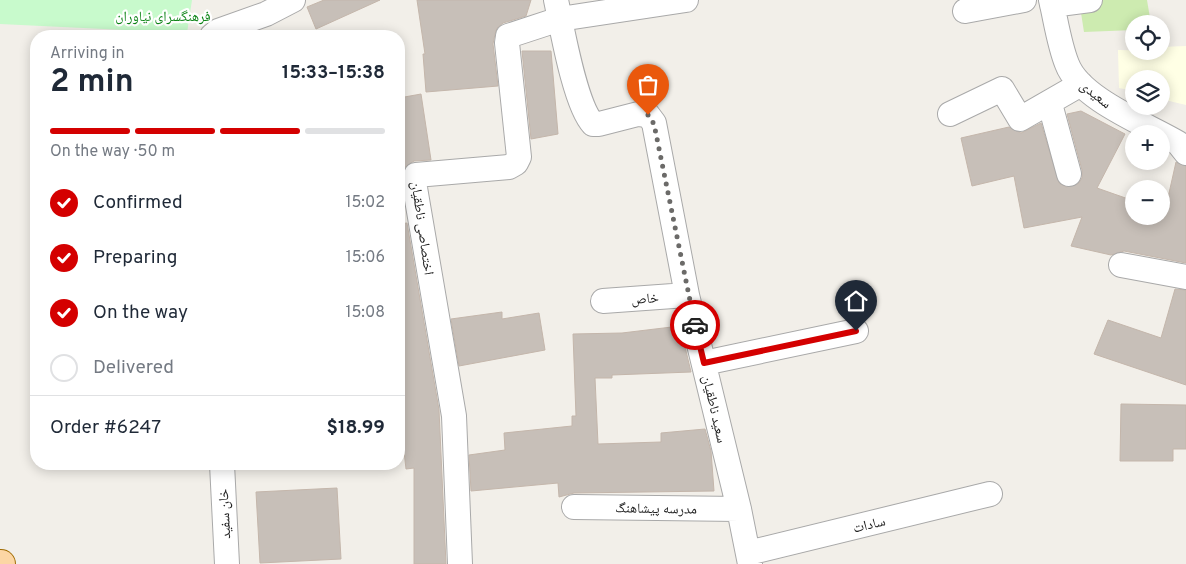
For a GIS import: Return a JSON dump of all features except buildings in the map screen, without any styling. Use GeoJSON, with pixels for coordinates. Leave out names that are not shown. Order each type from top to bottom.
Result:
{"type":"FeatureCollection","features":[{"type":"Feature","properties":{"kind":"street"},"geometry":{"type":"LineString","coordinates":[[221,30],[266,14],[293,0]]}},
{"type":"Feature","properties":{"kind":"street"},"geometry":{"type":"LineString","coordinates":[[558,9],[686,0]]}},
{"type":"Feature","properties":{"kind":"street"},"geometry":{"type":"LineString","coordinates":[[965,11],[1024,0]]}},
{"type":"Feature","properties":{"kind":"street"},"geometry":{"type":"LineString","coordinates":[[1052,2],[1090,0]]}},
{"type":"Feature","properties":{"kind":"street","name":"سعیدی"},"geometry":{"type":"LineString","coordinates":[[1052,2],[1067,65],[1081,84],[1103,104],[1146,125]]}},
{"type":"Feature","properties":{"kind":"street","name":"سعید ناطقیان"},"geometry":{"type":"LineString","coordinates":[[558,9],[571,68],[587,117],[593,124],[599,124],[638,114],[648,115],[654,124],[687,295],[739,509],[749,559]]}},
{"type":"Feature","properties":{"kind":"street","name":"اختصاصی ناطقیان"},"geometry":{"type":"LineString","coordinates":[[460,564],[454,416],[414,182],[416,175],[422,173],[509,167],[516,163],[519,157],[507,43],[508,36],[558,9]]}},
{"type":"Feature","properties":{"kind":"street"},"geometry":{"type":"LineString","coordinates":[[950,114],[1002,89],[1020,119],[1050,104],[1081,84]]}},
{"type":"Feature","properties":{"kind":"street"},"geometry":{"type":"LineString","coordinates":[[1050,104],[1069,174]]}},
{"type":"Feature","properties":{"kind":"street"},"geometry":{"type":"LineString","coordinates":[[1170,127],[1186,128]]}},
{"type":"Feature","properties":{"kind":"street","name":"سعیدی"},"geometry":{"type":"LineString","coordinates":[[1170,138],[1178,143],[1186,153]]}},
{"type":"Feature","properties":{"kind":"street"},"geometry":{"type":"LineString","coordinates":[[1121,265],[1186,277]]}},
{"type":"Feature","properties":{"kind":"street","name":"خاص"},"geometry":{"type":"LineString","coordinates":[[603,301],[687,295]]}},
{"type":"Feature","properties":{"kind":"street"},"geometry":{"type":"LineString","coordinates":[[704,363],[856,331]]}},
{"type":"Feature","properties":{"kind":"street","name":"خان سفید"},"geometry":{"type":"LineString","coordinates":[[222,470],[227,564]]}},
{"type":"Feature","properties":{"kind":"street","name":"سادات"},"geometry":{"type":"LineString","coordinates":[[749,559],[990,494]]}},
{"type":"Feature","properties":{"kind":"street","name":"مدرسه پیشاهنگ"},"geometry":{"type":"LineString","coordinates":[[574,507],[739,509]]}},
{"type":"Feature","properties":{"kind":"shaded area"},"geometry":{"type":"Polygon","coordinates":[[[1186,46],[1186,105],[1170,101],[1170,70],[1125,70],[1125,89],[1119,88],[1118,50],[1125,50],[1125,60],[1170,60],[1170,47],[1186,46]]]}},
{"type":"Feature","properties":{"kind":"green space","name":"فرهنگسرای نیاوران"},"geometry":{"type":"Polygon","coordinates":[[[0,0],[192,0],[187,30],[125,30],[0,24],[0,0]]]}},
{"type":"Feature","properties":{"kind":"green space"},"geometry":{"type":"Polygon","coordinates":[[[1079,0],[1147,0],[1150,15],[1125,15],[1125,30],[1084,32],[1079,0]]]}},
{"type":"Feature","properties":{"kind":"way so far"},"geometry":{"type":"LineString","coordinates":[[648,115],[654,124],[687,295],[695,325]]}},
{"type":"Feature","properties":{"kind":"route"},"geometry":{"type":"LineString","coordinates":[[695,325],[704,363],[856,331]]}}]}
